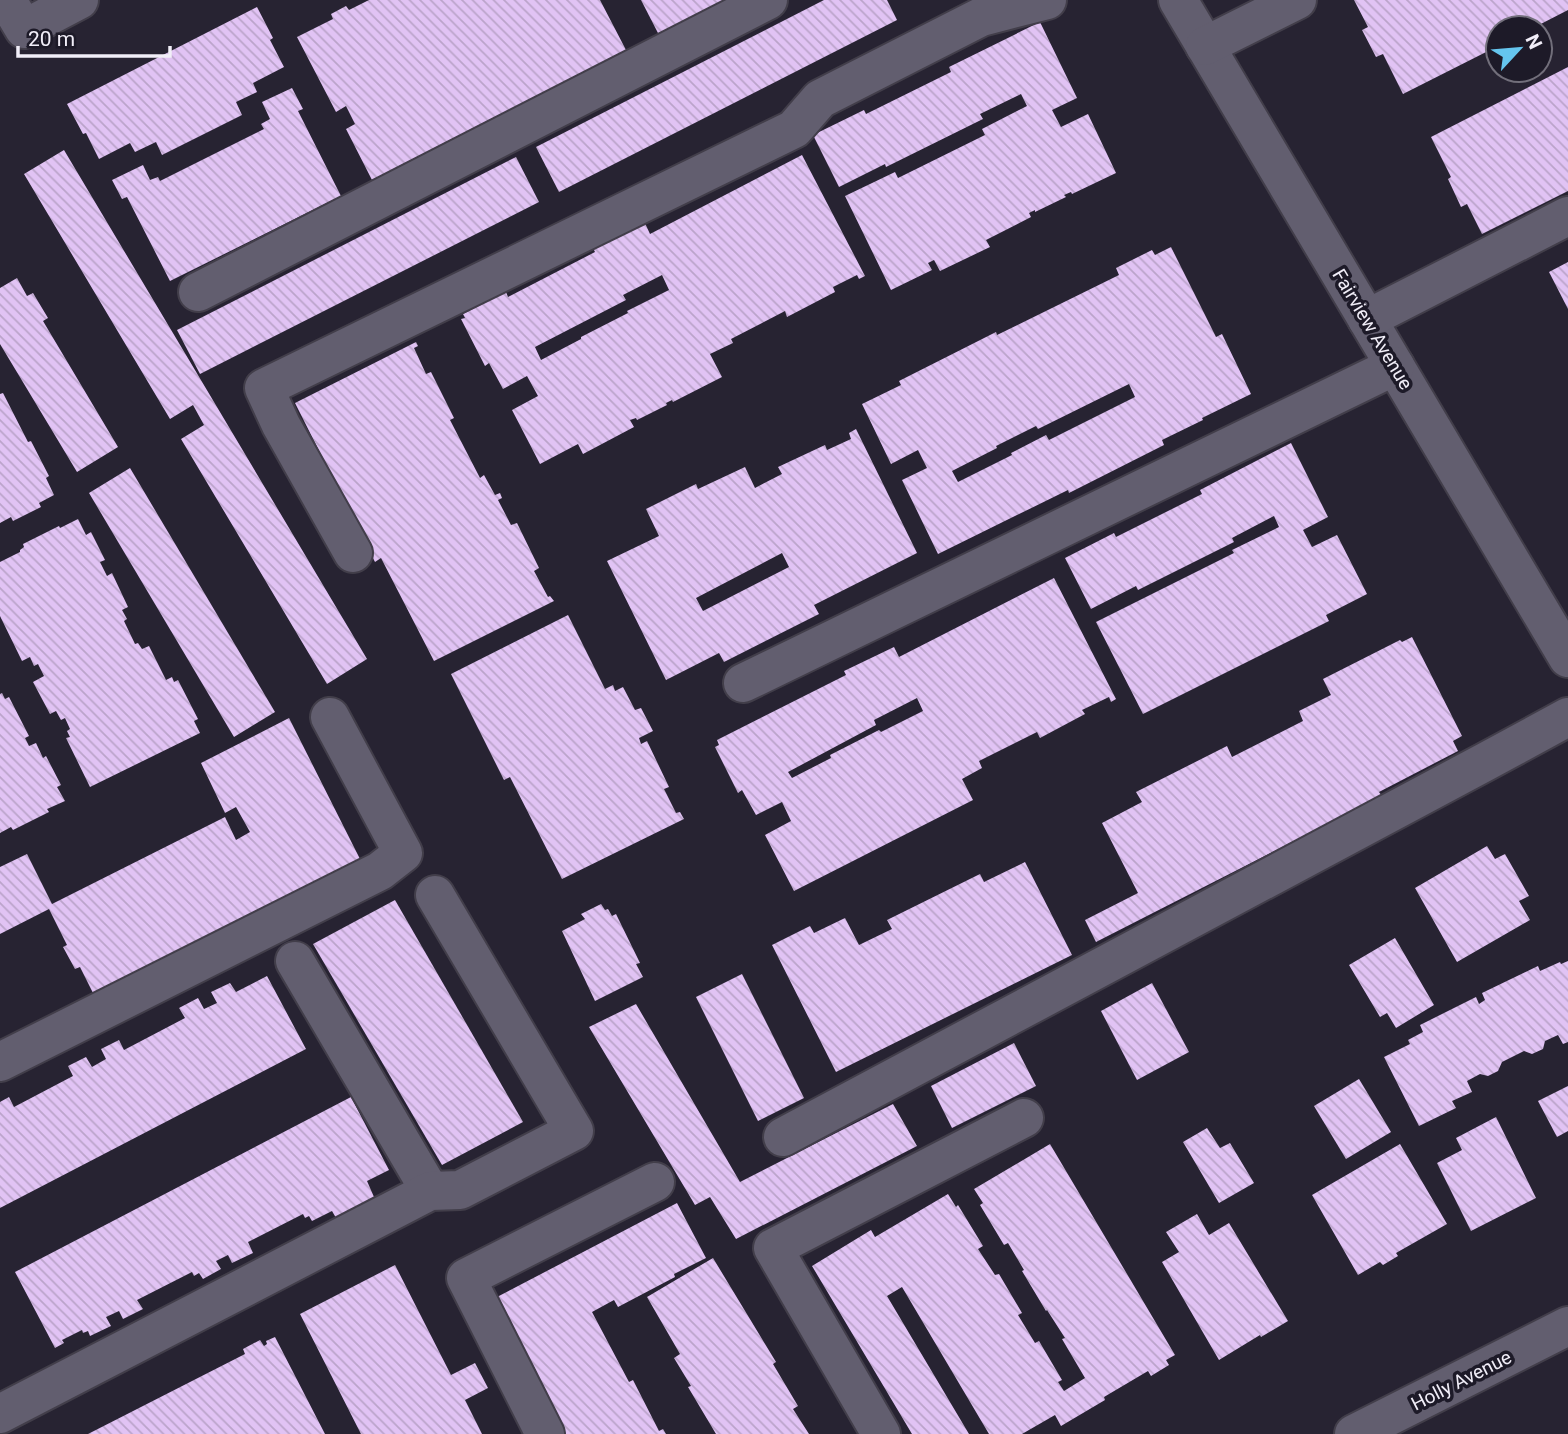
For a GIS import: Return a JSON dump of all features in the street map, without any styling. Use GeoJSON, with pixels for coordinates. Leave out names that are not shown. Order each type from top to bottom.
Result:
{"type":"FeatureCollection","features":[{"type":"Feature","properties":{"kind":"street"},"geometry":{"type":"LineString","coordinates":[[7,0],[24,29],[79,0]]}},
{"type":"Feature","properties":{"kind":"street"},"geometry":{"type":"LineString","coordinates":[[198,292],[768,0]]}},
{"type":"Feature","properties":{"kind":"street"},"geometry":{"type":"LineString","coordinates":[[353,554],[281,425],[264,388],[794,129],[820,99],[981,17],[1047,0]]}},
{"type":"Feature","properties":{"kind":"street","name":"Fairview Avenue"},"geometry":{"type":"LineString","coordinates":[[1178,0],[1395,366],[1555,607],[1568,658]]}},
{"type":"Feature","properties":{"kind":"street"},"geometry":{"type":"LineString","coordinates":[[1205,46],[1297,0]]}},
{"type":"Feature","properties":{"kind":"street"},"geometry":{"type":"LineString","coordinates":[[1367,318],[1568,216]]}},
{"type":"Feature","properties":{"kind":"street"},"geometry":{"type":"LineString","coordinates":[[743,683],[1395,366]]}},
{"type":"Feature","properties":{"kind":"street"},"geometry":{"type":"LineString","coordinates":[[0,1062],[380,871],[403,853],[330,717]]}},
{"type":"Feature","properties":{"kind":"street"},"geometry":{"type":"LineString","coordinates":[[783,1137],[1568,717]]}},
{"type":"Feature","properties":{"kind":"street"},"geometry":{"type":"LineString","coordinates":[[0,1414],[430,1191],[460,1190],[574,1132],[435,895]]}},
{"type":"Feature","properties":{"kind":"street"},"geometry":{"type":"LineString","coordinates":[[295,961],[430,1191]]}},
{"type":"Feature","properties":{"kind":"street"},"geometry":{"type":"LineString","coordinates":[[881,1434],[773,1248],[1024,1118]]}},
{"type":"Feature","properties":{"kind":"street"},"geometry":{"type":"LineString","coordinates":[[545,1434],[466,1278],[655,1182]]}},
{"type":"Feature","properties":{"kind":"street","name":"Holly Avenue"},"geometry":{"type":"LineString","coordinates":[[1354,1434],[1568,1326]]}},
{"type":"Feature","properties":{"kind":"building"},"geometry":{"type":"Polygon","coordinates":[[[369,0],[600,0],[626,50],[372,180],[346,129],[355,124],[346,106],[336,112],[297,37],[333,19],[331,14],[346,6],[349,10],[369,0]]]}},
{"type":"Feature","properties":{"kind":"building"},"geometry":{"type":"Polygon","coordinates":[[[641,0],[727,0],[659,35],[641,0]]]}},
{"type":"Feature","properties":{"kind":"building"},"geometry":{"type":"Polygon","coordinates":[[[824,0],[887,0],[897,20],[559,192],[536,147],[824,0]]]}},
{"type":"Feature","properties":{"kind":"building"},"geometry":{"type":"Polygon","coordinates":[[[1354,0],[1568,0],[1568,10],[1554,17],[1554,14],[1484,14],[1484,53],[1403,94],[1383,54],[1376,57],[1362,30],[1368,27],[1354,0]]]}},
{"type":"Feature","properties":{"kind":"building"},"geometry":{"type":"Polygon","coordinates":[[[257,7],[284,67],[253,83],[257,92],[236,102],[242,115],[162,155],[156,142],[135,152],[130,143],[99,159],[67,104],[257,7]]]}},
{"type":"Feature","properties":{"kind":"building"},"geometry":{"type":"Polygon","coordinates":[[[1040,22],[1077,98],[1052,110],[1061,127],[1088,114],[1116,173],[1029,213],[1031,217],[986,240],[990,247],[940,271],[934,260],[928,263],[932,270],[891,290],[845,196],[895,172],[898,178],[985,135],[982,129],[1027,106],[1021,94],[980,114],[983,119],[839,187],[813,135],[864,110],[866,114],[951,72],[949,67],[1040,22]]]}},
{"type":"Feature","properties":{"kind":"building"},"geometry":{"type":"Polygon","coordinates":[[[1568,67],[1568,191],[1482,234],[1467,204],[1461,207],[1448,179],[1451,177],[1431,137],[1535,84],[1554,84],[1554,74],[1568,67]]]}},
{"type":"Feature","properties":{"kind":"building"},"geometry":{"type":"Polygon","coordinates":[[[292,88],[303,109],[298,111],[341,196],[170,281],[127,197],[122,199],[112,180],[143,165],[150,180],[158,177],[160,181],[264,129],[261,124],[270,119],[262,102],[292,88]]]}},
{"type":"Feature","properties":{"kind":"building"},"geometry":{"type":"Polygon","coordinates":[[[64,150],[367,659],[327,684],[181,439],[204,425],[193,405],[170,419],[24,174],[64,150]]]}},
{"type":"Feature","properties":{"kind":"building"},"geometry":{"type":"Polygon","coordinates":[[[802,155],[865,276],[859,279],[857,275],[833,287],[835,292],[787,317],[785,311],[731,339],[733,343],[710,354],[722,377],[637,420],[630,420],[634,427],[583,454],[578,444],[540,464],[512,410],[538,396],[527,376],[503,389],[489,363],[485,366],[461,319],[465,318],[463,314],[506,292],[508,297],[595,252],[593,248],[644,221],[650,234],[802,155]],[[662,275],[623,295],[626,300],[535,347],[541,360],[628,313],[627,311],[669,290],[662,275]]]}},
{"type":"Feature","properties":{"kind":"building"},"geometry":{"type":"Polygon","coordinates":[[[516,157],[539,202],[200,374],[177,330],[516,157]]]}},
{"type":"Feature","properties":{"kind":"building"},"geometry":{"type":"Polygon","coordinates":[[[1171,247],[1216,337],[1222,334],[1251,394],[1162,440],[1164,445],[938,554],[902,480],[927,468],[918,450],[891,464],[862,404],[901,385],[899,381],[996,332],[997,335],[1119,275],[1116,268],[1152,250],[1155,255],[1171,247]],[[1129,384],[1038,429],[1036,426],[952,471],[958,482],[1046,435],[1049,440],[1135,397],[1129,384]]]}},
{"type":"Feature","properties":{"kind":"building"},"geometry":{"type":"Polygon","coordinates":[[[1568,262],[1568,309],[1549,272],[1568,262]]]}},
{"type":"Feature","properties":{"kind":"building"},"geometry":{"type":"Polygon","coordinates":[[[17,278],[27,296],[33,293],[48,318],[43,321],[118,447],[77,472],[0,344],[0,288],[17,278]]]}},
{"type":"Feature","properties":{"kind":"building"},"geometry":{"type":"Polygon","coordinates":[[[416,342],[418,346],[414,348],[426,374],[431,372],[454,418],[450,420],[480,478],[484,475],[495,495],[500,493],[502,498],[498,500],[511,525],[517,523],[539,568],[534,571],[548,597],[554,601],[434,661],[381,558],[375,562],[295,403],[416,342]]]}},
{"type":"Feature","properties":{"kind":"building"},"geometry":{"type":"Polygon","coordinates":[[[3,393],[49,476],[46,478],[54,495],[39,503],[41,507],[13,521],[11,517],[0,523],[0,394],[3,393]]]}},
{"type":"Feature","properties":{"kind":"building"},"geometry":{"type":"Polygon","coordinates":[[[856,429],[917,553],[814,605],[819,614],[724,662],[719,653],[666,680],[607,561],[659,536],[646,509],[696,484],[698,489],[745,467],[755,488],[782,474],[778,467],[825,445],[827,450],[851,439],[849,433],[856,429]],[[782,553],[696,598],[703,611],[789,567],[782,553]]]}},
{"type":"Feature","properties":{"kind":"building"},"geometry":{"type":"Polygon","coordinates":[[[1291,443],[1328,517],[1303,530],[1312,547],[1337,535],[1367,594],[1326,615],[1329,621],[1143,714],[1096,622],[1234,553],[1232,550],[1279,527],[1274,516],[1232,538],[1234,542],[1138,590],[1136,586],[1091,609],[1065,558],[1114,533],[1116,537],[1202,494],[1200,490],[1291,443]]]}},
{"type":"Feature","properties":{"kind":"building"},"geometry":{"type":"Polygon","coordinates":[[[130,468],[275,712],[234,737],[89,493],[130,468]]]}},
{"type":"Feature","properties":{"kind":"building"},"geometry":{"type":"Polygon","coordinates":[[[78,519],[86,535],[91,532],[105,560],[100,562],[107,576],[112,573],[128,607],[122,610],[127,619],[124,621],[135,644],[138,643],[142,649],[149,646],[166,680],[172,677],[174,682],[178,680],[198,719],[194,721],[200,733],[90,787],[66,738],[70,737],[67,731],[70,729],[65,718],[61,720],[56,711],[50,714],[33,682],[44,676],[38,664],[34,666],[30,657],[22,661],[0,616],[0,562],[20,552],[23,544],[78,519]]]}},
{"type":"Feature","properties":{"kind":"building"},"geometry":{"type":"Polygon","coordinates":[[[1054,578],[1116,699],[1111,702],[1109,697],[1082,710],[1085,714],[1040,738],[1037,732],[979,761],[982,768],[962,779],[973,800],[794,891],[765,835],[791,821],[782,802],[756,815],[742,790],[738,793],[715,747],[719,745],[717,740],[846,675],[844,671],[894,647],[899,657],[1054,578]],[[917,698],[874,720],[876,725],[788,772],[792,778],[831,758],[830,755],[923,711],[917,698]]]}},
{"type":"Feature","properties":{"kind":"building"},"geometry":{"type":"Polygon","coordinates":[[[568,615],[605,689],[613,685],[615,691],[623,687],[635,710],[641,708],[653,731],[639,738],[641,744],[647,741],[669,787],[664,789],[676,813],[680,812],[684,819],[562,879],[510,777],[504,780],[451,674],[568,615]]]}},
{"type":"Feature","properties":{"kind":"building"},"geometry":{"type":"Polygon","coordinates":[[[1412,637],[1462,736],[1453,741],[1458,751],[1379,792],[1382,796],[1096,942],[1085,920],[1138,893],[1102,823],[1142,802],[1136,792],[1227,746],[1232,757],[1303,721],[1299,711],[1331,695],[1323,679],[1400,640],[1402,642],[1412,637]]]}},
{"type":"Feature","properties":{"kind":"building"},"geometry":{"type":"Polygon","coordinates":[[[2,693],[5,699],[9,697],[29,736],[25,738],[29,746],[36,743],[43,758],[46,756],[61,785],[57,787],[65,801],[13,830],[11,827],[0,833],[0,694],[2,693]]]}},
{"type":"Feature","properties":{"kind":"building"},"geometry":{"type":"Polygon","coordinates":[[[289,718],[361,861],[94,995],[80,967],[75,969],[63,947],[67,945],[49,909],[0,934],[0,867],[27,854],[52,904],[225,817],[236,840],[250,832],[236,807],[225,813],[201,763],[289,718]]]}},
{"type":"Feature","properties":{"kind":"building"},"geometry":{"type":"Polygon","coordinates":[[[1487,846],[1495,859],[1505,854],[1529,896],[1519,901],[1530,920],[1457,962],[1415,888],[1487,846]]]}},
{"type":"Feature","properties":{"kind":"building"},"geometry":{"type":"Polygon","coordinates":[[[1025,862],[1072,955],[836,1072],[772,945],[810,926],[814,933],[845,918],[859,945],[892,929],[887,920],[980,874],[984,882],[1025,862]]]}},
{"type":"Feature","properties":{"kind":"building"},"geometry":{"type":"Polygon","coordinates":[[[395,900],[523,1122],[442,1165],[313,944],[395,900]]]}},
{"type":"Feature","properties":{"kind":"building"},"geometry":{"type":"Polygon","coordinates":[[[601,904],[612,916],[616,914],[640,963],[636,964],[643,977],[595,1001],[562,931],[585,919],[581,914],[601,904]]]}},
{"type":"Feature","properties":{"kind":"building"},"geometry":{"type":"Polygon","coordinates":[[[1395,938],[1434,1005],[1396,1028],[1387,1013],[1380,1017],[1349,965],[1395,938]]]}},
{"type":"Feature","properties":{"kind":"building"},"geometry":{"type":"Polygon","coordinates":[[[1568,961],[1568,1042],[1563,1044],[1558,1035],[1545,1041],[1543,1049],[1532,1054],[1524,1051],[1502,1062],[1498,1071],[1488,1076],[1480,1074],[1467,1081],[1472,1092],[1452,1101],[1456,1108],[1419,1126],[1384,1057],[1410,1044],[1408,1040],[1423,1032],[1420,1025],[1476,997],[1479,1004],[1485,1000],[1482,993],[1538,966],[1540,971],[1568,961]]]}},
{"type":"Feature","properties":{"kind":"building"},"geometry":{"type":"Polygon","coordinates":[[[742,974],[804,1098],[758,1121],[696,997],[742,974]]]}},
{"type":"Feature","properties":{"kind":"building"},"geometry":{"type":"Polygon","coordinates":[[[267,976],[306,1049],[0,1208],[0,1102],[9,1097],[14,1107],[73,1076],[68,1066],[86,1057],[92,1067],[106,1059],[101,1049],[119,1040],[124,1050],[185,1018],[179,1008],[198,998],[204,1009],[217,1003],[211,992],[230,983],[236,992],[267,976]]]}},
{"type":"Feature","properties":{"kind":"building"},"geometry":{"type":"Polygon","coordinates":[[[1152,983],[1189,1052],[1137,1080],[1101,1011],[1152,983]]]}},
{"type":"Feature","properties":{"kind":"building"},"geometry":{"type":"Polygon","coordinates":[[[636,1004],[740,1182],[893,1104],[917,1146],[736,1239],[710,1197],[695,1205],[589,1027],[636,1004]]]}},
{"type":"Feature","properties":{"kind":"building"},"geometry":{"type":"Polygon","coordinates":[[[1014,1043],[1036,1086],[952,1128],[931,1086],[1014,1043]]]}},
{"type":"Feature","properties":{"kind":"building"},"geometry":{"type":"Polygon","coordinates":[[[1359,1079],[1391,1132],[1346,1159],[1314,1106],[1359,1079]]]}},
{"type":"Feature","properties":{"kind":"building"},"geometry":{"type":"Polygon","coordinates":[[[1568,1086],[1568,1131],[1557,1137],[1538,1101],[1568,1086]]]}},
{"type":"Feature","properties":{"kind":"building"},"geometry":{"type":"Polygon","coordinates":[[[351,1097],[389,1170],[367,1181],[374,1197],[336,1218],[332,1211],[312,1221],[309,1216],[305,1218],[303,1214],[248,1242],[253,1253],[232,1263],[228,1255],[216,1261],[221,1269],[203,1279],[199,1273],[194,1276],[192,1272],[137,1300],[143,1309],[123,1319],[119,1311],[106,1317],[111,1326],[90,1336],[88,1331],[83,1333],[82,1330],[62,1340],[64,1343],[55,1348],[15,1272],[351,1097]]]}},
{"type":"Feature","properties":{"kind":"building"},"geometry":{"type":"Polygon","coordinates":[[[1496,1117],[1536,1198],[1471,1231],[1437,1163],[1462,1150],[1456,1138],[1496,1117]]]}},
{"type":"Feature","properties":{"kind":"building"},"geometry":{"type":"Polygon","coordinates":[[[1207,1128],[1220,1148],[1230,1143],[1254,1183],[1219,1203],[1183,1142],[1207,1128]]]}},
{"type":"Feature","properties":{"kind":"building"},"geometry":{"type":"Polygon","coordinates":[[[1050,1144],[1175,1355],[1166,1360],[1169,1365],[1151,1376],[1148,1371],[1061,1426],[1055,1415],[1022,1434],[989,1434],[902,1287],[887,1296],[969,1434],[912,1434],[812,1266],[871,1230],[875,1237],[948,1194],[956,1207],[958,1205],[983,1246],[978,1249],[995,1275],[999,1274],[1022,1313],[1018,1315],[1035,1343],[1039,1341],[1062,1380],[1058,1382],[1064,1391],[1085,1378],[1062,1339],[1065,1338],[1022,1271],[1024,1270],[1008,1243],[1004,1245],[980,1205],[983,1203],[974,1189],[1050,1144]]]}},
{"type":"Feature","properties":{"kind":"building"},"geometry":{"type":"Polygon","coordinates":[[[1400,1144],[1447,1224],[1396,1253],[1398,1256],[1383,1265],[1380,1262],[1358,1275],[1312,1195],[1400,1144]]]}},
{"type":"Feature","properties":{"kind":"building"},"geometry":{"type":"Polygon","coordinates":[[[677,1203],[706,1258],[618,1307],[614,1300],[592,1312],[629,1382],[633,1380],[659,1431],[663,1429],[666,1434],[561,1434],[530,1375],[536,1371],[497,1297],[677,1203]]]}},
{"type":"Feature","properties":{"kind":"building"},"geometry":{"type":"Polygon","coordinates":[[[1197,1214],[1209,1235],[1229,1223],[1288,1321],[1219,1360],[1162,1262],[1179,1252],[1166,1232],[1197,1214]]]}},
{"type":"Feature","properties":{"kind":"building"},"geometry":{"type":"Polygon","coordinates":[[[713,1258],[776,1362],[773,1364],[798,1406],[793,1409],[809,1434],[716,1434],[688,1387],[691,1386],[674,1358],[680,1354],[647,1297],[713,1258]]]}},
{"type":"Feature","properties":{"kind":"building"},"geometry":{"type":"Polygon","coordinates":[[[395,1265],[451,1375],[475,1363],[488,1388],[465,1400],[482,1434],[361,1434],[300,1314],[395,1265]]]}},
{"type":"Feature","properties":{"kind":"building"},"geometry":{"type":"Polygon","coordinates":[[[275,1337],[325,1434],[88,1434],[245,1354],[243,1349],[260,1340],[264,1346],[266,1341],[275,1337]]]}}]}
